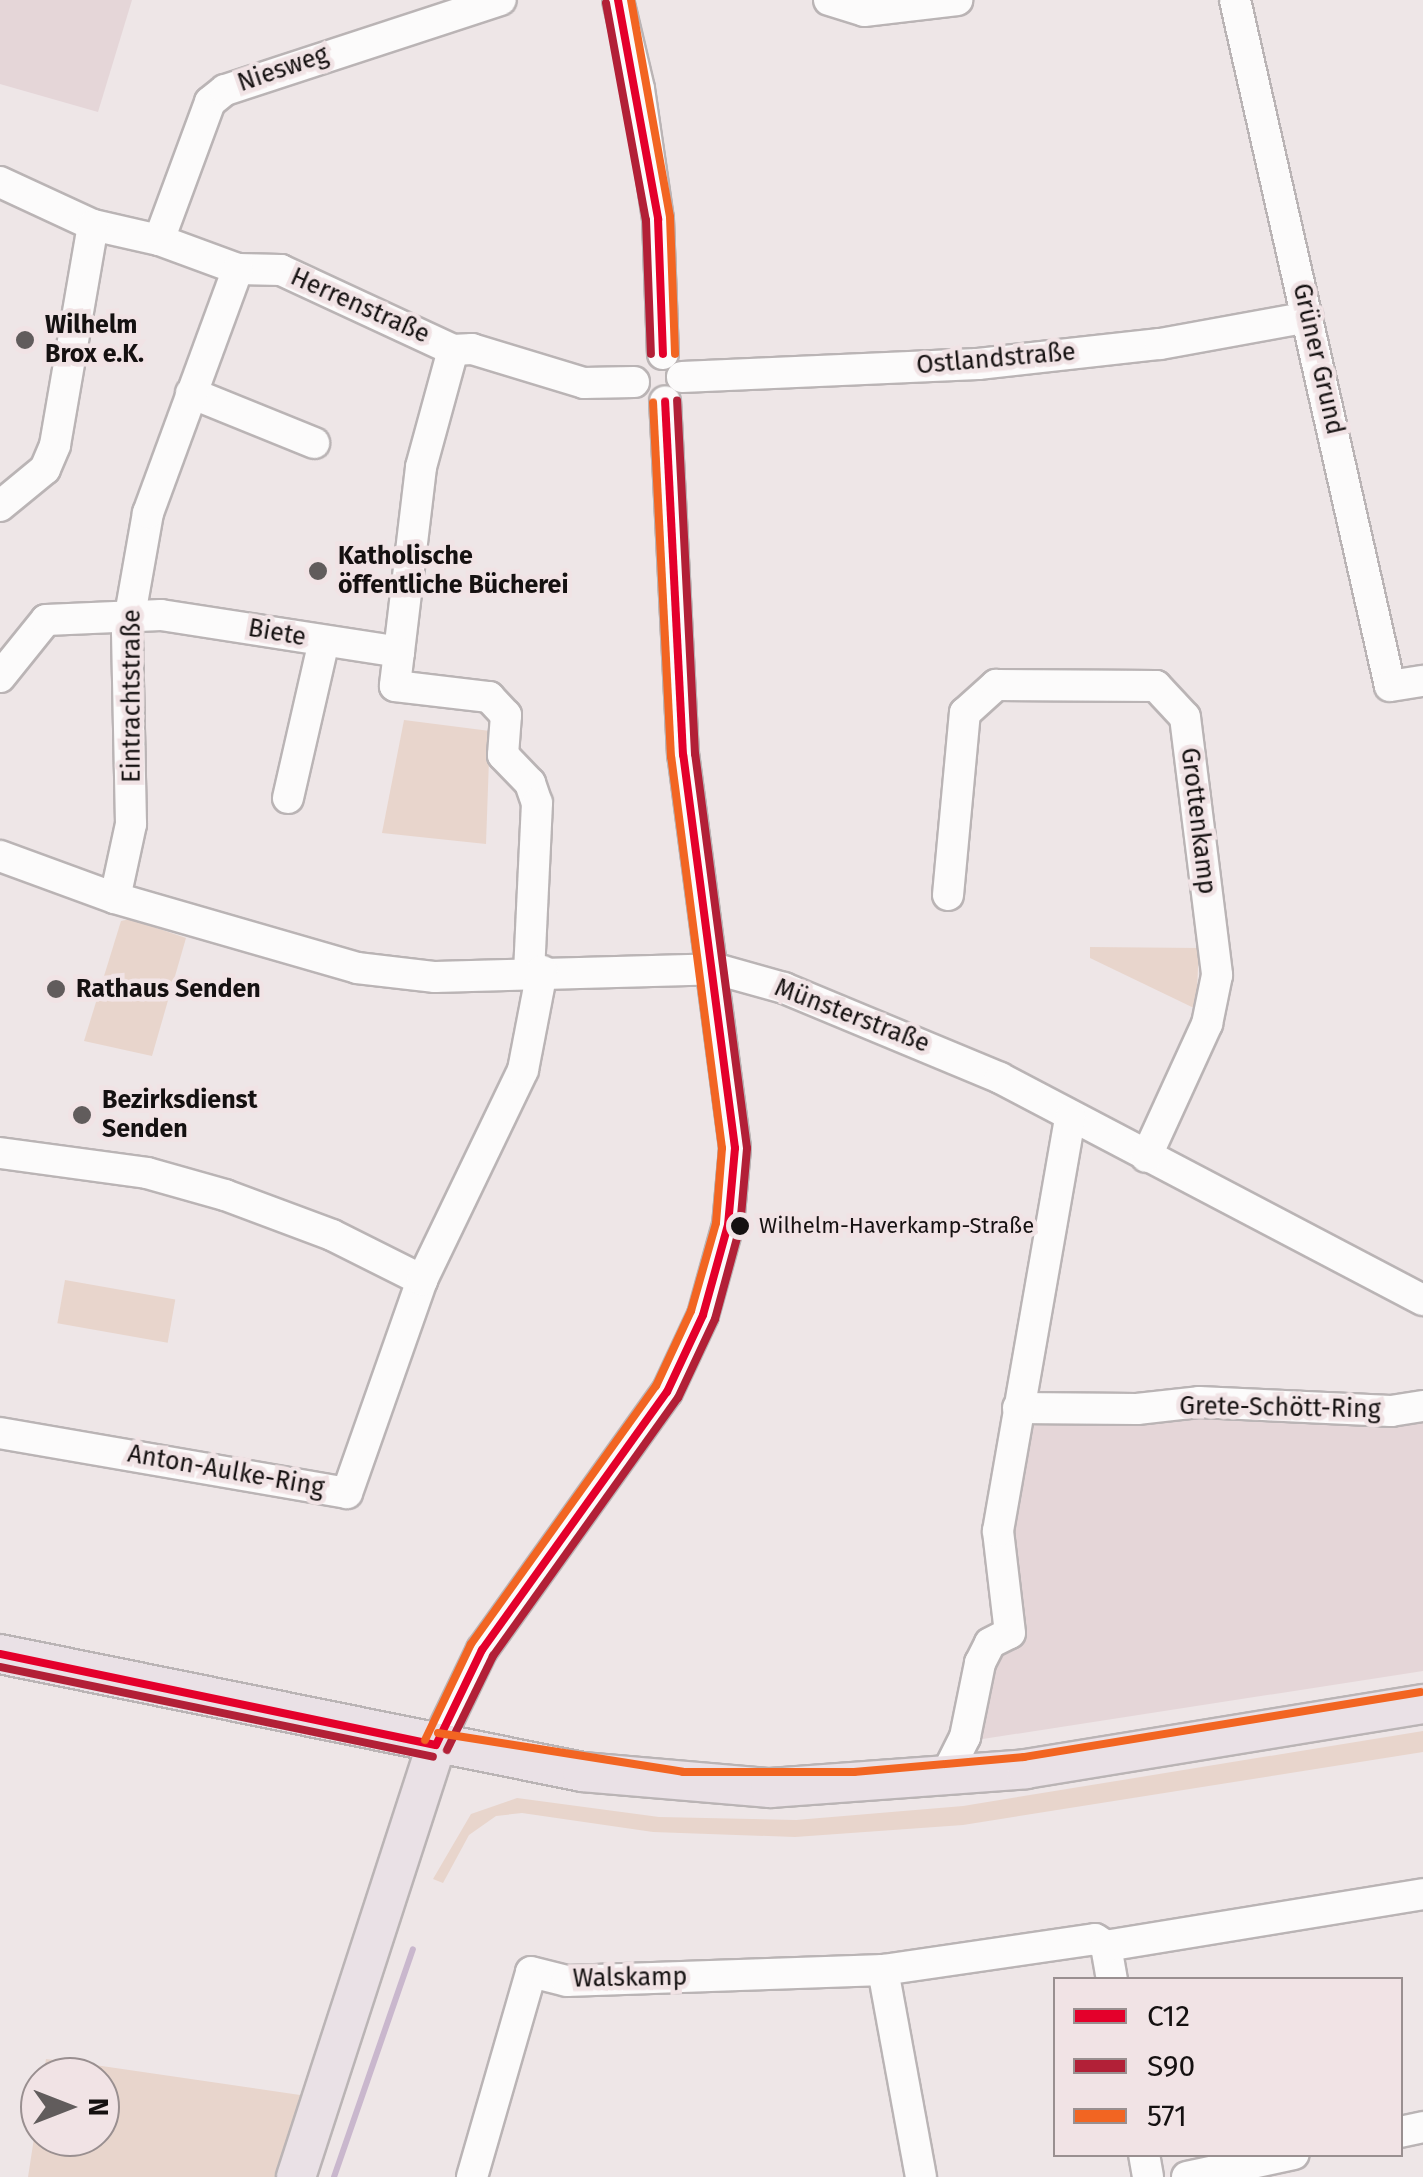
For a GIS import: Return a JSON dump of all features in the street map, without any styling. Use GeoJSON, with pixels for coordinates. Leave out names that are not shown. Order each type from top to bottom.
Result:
{"type":"FeatureCollection","features":[{"type":"Feature","properties":{"kind":"main road"},"geometry":{"type":"LineString","coordinates":[[0,1654],[436,1745],[682,1784],[838,1786],[945,1777],[1423,1704]]}},
{"type":"Feature","properties":{"kind":"main road"},"geometry":{"type":"LineString","coordinates":[[296,2177],[436,1745]]}},
{"type":"Feature","properties":{"kind":"street","name":"Niesweg"},"geometry":{"type":"LineString","coordinates":[[159,240],[207,109],[224,90],[501,0]]}},
{"type":"Feature","properties":{"kind":"street"},"geometry":{"type":"LineString","coordinates":[[436,1745],[463,1680],[639,1436],[702,1315],[728,1225],[735,1148],[716,969],[684,755],[670,377],[658,219],[640,90],[618,0]]}},
{"type":"Feature","properties":{"kind":"street"},"geometry":{"type":"LineString","coordinates":[[829,0],[864,11],[957,0]]}},
{"type":"Feature","properties":{"kind":"street","name":"Grüner Grund"},"geometry":{"type":"LineString","coordinates":[[1236,0],[1390,686],[1423,681]]}},
{"type":"Feature","properties":{"kind":"street","name":"Herrenstraße"},"geometry":{"type":"LineString","coordinates":[[0,182],[92,225],[159,240],[238,270],[281,270],[452,350],[472,349],[584,383],[634,382],[638,364],[670,377]]}},
{"type":"Feature","properties":{"kind":"street"},"geometry":{"type":"LineString","coordinates":[[0,506],[45,469],[55,445],[92,225]]}},
{"type":"Feature","properties":{"kind":"street","name":"Eintrachtstraße"},"geometry":{"type":"LineString","coordinates":[[114,898],[131,824],[129,614],[148,513],[238,270]]}},
{"type":"Feature","properties":{"kind":"street","name":"Ostlandstraße"},"geometry":{"type":"LineString","coordinates":[[670,377],[978,364],[1160,344],[1308,317]]}},
{"type":"Feature","properties":{"kind":"street"},"geometry":{"type":"LineString","coordinates":[[324,641],[399,652],[421,467],[452,350]]}},
{"type":"Feature","properties":{"kind":"street"},"geometry":{"type":"LineString","coordinates":[[192,393],[314,444]]}},
{"type":"Feature","properties":{"kind":"street","name":"Biete"},"geometry":{"type":"LineString","coordinates":[[0,677],[46,620],[129,614],[324,641],[288,798]]}},
{"type":"Feature","properties":{"kind":"street","name":"Anton-Aulke-Ring"},"geometry":{"type":"LineString","coordinates":[[0,1434],[347,1493],[422,1280],[523,1070],[536,972],[537,803],[530,784],[503,755],[506,715],[489,698],[395,686],[399,652]]}},
{"type":"Feature","properties":{"kind":"street","name":"Grottenkamp"},"geometry":{"type":"LineString","coordinates":[[948,895],[965,713],[996,685],[1156,686],[1185,718],[1217,976],[1207,1024],[1146,1156]]}},
{"type":"Feature","properties":{"kind":"street","name":"Münsterstraße"},"geometry":{"type":"LineString","coordinates":[[0,856],[114,898],[356,968],[435,978],[716,969],[853,1012],[1146,1156],[1423,1300]]}},
{"type":"Feature","properties":{"kind":"street"},"geometry":{"type":"LineString","coordinates":[[945,1777],[965,1737],[980,1663],[990,1643],[1010,1633],[998,1531],[1070,1118]]}},
{"type":"Feature","properties":{"kind":"street"},"geometry":{"type":"LineString","coordinates":[[0,1154],[142,1172],[225,1194],[332,1235],[422,1280]]}},
{"type":"Feature","properties":{"kind":"street","name":"Grete-Schött-Ring"},"geometry":{"type":"LineString","coordinates":[[1018,1408],[1137,1409],[1199,1402],[1392,1410],[1423,1406]]}},
{"type":"Feature","properties":{"kind":"street","name":"Walskamp"},"geometry":{"type":"LineString","coordinates":[[472,2177],[508,2066],[508,2034],[531,1972],[567,1981],[883,1970],[1095,1940],[1106,1946],[1423,1894]]}},
{"type":"Feature","properties":{"kind":"street"},"geometry":{"type":"LineString","coordinates":[[1106,1946],[1111,1977]]}},
{"type":"Feature","properties":{"kind":"street"},"geometry":{"type":"LineString","coordinates":[[883,1970],[918,2177]]}},
{"type":"Feature","properties":{"kind":"street"},"geometry":{"type":"LineString","coordinates":[[1187,2177],[1280,2157]]}},
{"type":"Feature","properties":{"kind":"shaded area"},"geometry":{"type":"Polygon","coordinates":[[[0,0],[132,0],[98,112],[0,84],[0,0]]]}},
{"type":"Feature","properties":{"kind":"shaded area"},"geometry":{"type":"Polygon","coordinates":[[[404,720],[490,731],[486,844],[382,833],[404,720]]]}},
{"type":"Feature","properties":{"kind":"shaded area"},"geometry":{"type":"Polygon","coordinates":[[[130,919],[186,938],[152,1056],[84,1041],[121,921],[130,919]]]}},
{"type":"Feature","properties":{"kind":"shaded area"},"geometry":{"type":"Polygon","coordinates":[[[1090,947],[1199,948],[1196,1009],[1090,958],[1090,947]]]}},
{"type":"Feature","properties":{"kind":"shaded area"},"geometry":{"type":"Polygon","coordinates":[[[65,1280],[175,1299],[168,1343],[57,1323],[65,1280]]]}},
{"type":"Feature","properties":{"kind":"shaded area"},"geometry":{"type":"Polygon","coordinates":[[[1423,1411],[1423,1671],[957,1743],[1011,1633],[1004,1530],[1020,1415],[1423,1411]]]}},
{"type":"Feature","properties":{"kind":"shaded area"},"geometry":{"type":"Polygon","coordinates":[[[1423,1731],[1423,1752],[963,1825],[795,1837],[653,1832],[522,1813],[496,1816],[469,1835],[443,1883],[433,1879],[471,1814],[517,1798],[659,1817],[796,1820],[963,1806],[1423,1731]]]}},
{"type":"Feature","properties":{"kind":"shaded area"},"geometry":{"type":"Polygon","coordinates":[[[120,2069],[307,2096],[279,2177],[28,2177],[31,2157],[120,2157],[120,2069]]]}},
{"type":"Feature","properties":{"kind":"waterway"},"geometry":{"type":"LineString","coordinates":[[334,2177],[413,1949]]}},
{"type":"Feature","properties":{"kind":"transit line","name":"C12"},"geometry":{"type":"LineString","coordinates":[[618,0],[658,219],[663,354]]}},
{"type":"Feature","properties":{"kind":"transit line","name":"571"},"geometry":{"type":"LineString","coordinates":[[631,0],[670,217],[675,354]]}},
{"type":"Feature","properties":{"kind":"transit line","name":"S90"},"geometry":{"type":"LineString","coordinates":[[606,3],[646,220],[651,354]]}},
{"type":"Feature","properties":{"kind":"transit line","name":"S90"},"geometry":{"type":"LineString","coordinates":[[447,1750],[493,1656],[678,1398],[715,1319],[740,1227],[747,1148],[695,754],[677,400]]}},
{"type":"Feature","properties":{"kind":"transit line","name":"C12"},"geometry":{"type":"LineString","coordinates":[[436,1745],[482,1650],[667,1392],[703,1315],[728,1225],[735,1148],[683,755],[665,401]]}},
{"type":"Feature","properties":{"kind":"transit line","name":"571"},"geometry":{"type":"LineString","coordinates":[[425,1740],[471,1644],[656,1386],[691,1311],[716,1223],[722,1148],[671,757],[653,402]]}},
{"type":"Feature","properties":{"kind":"transit line","name":"C12"},"geometry":{"type":"LineString","coordinates":[[0,1654],[436,1745]]}},
{"type":"Feature","properties":{"kind":"transit line","name":"S90"},"geometry":{"type":"LineString","coordinates":[[0,1667],[433,1757]]}},
{"type":"Feature","properties":{"kind":"transit line","name":"571"},"geometry":{"type":"LineString","coordinates":[[438,1733],[683,1772],[854,1772],[1024,1757],[1421,1692]]}},
{"type":"Feature","properties":{"kind":"place","name":"Wilhelm Brox e.K."},"geometry":{"type":"Point","coordinates":[25,340]}},
{"type":"Feature","properties":{"kind":"place","name":"Katholische öffentliche Bücherei"},"geometry":{"type":"Point","coordinates":[318,571]}},
{"type":"Feature","properties":{"kind":"place","name":"Rathaus Senden"},"geometry":{"type":"Point","coordinates":[56,989]}},
{"type":"Feature","properties":{"kind":"place","name":"Bezirksdienst Senden"},"geometry":{"type":"Point","coordinates":[82,1115]}},
{"type":"Feature","properties":{"kind":"place","name":"Wilhelm-Haverkamp-Straße"},"geometry":{"type":"Point","coordinates":[740,1226]}}]}
